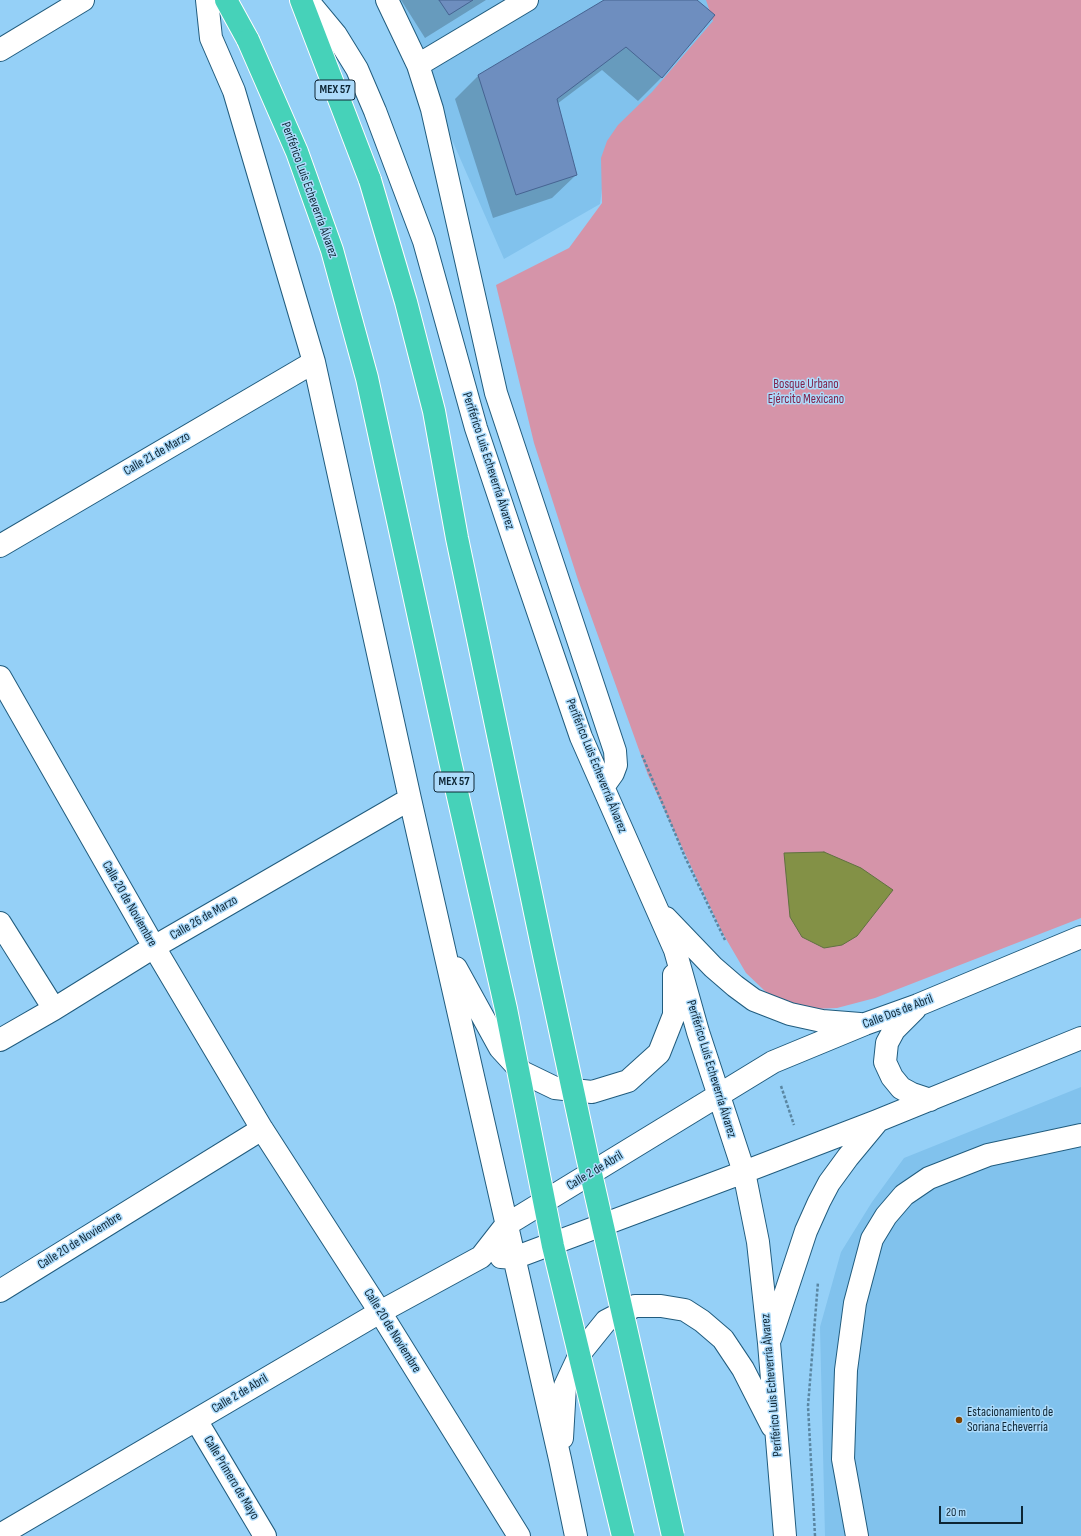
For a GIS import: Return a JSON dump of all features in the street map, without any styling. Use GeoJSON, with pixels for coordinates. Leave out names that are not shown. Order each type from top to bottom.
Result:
{"type":"FeatureCollection","features":[{"type":"Feature","properties":{"kind":"highway","name":"Periférico Luis Echeverría Álvarez"},"geometry":{"type":"LineString","coordinates":[[226,0],[248,40],[297,152],[332,250],[367,378],[450,761],[506,1009],[553,1246],[623,1536]]}},
{"type":"Feature","properties":{"kind":"highway","name":"MEX 57"},"geometry":{"type":"LineString","coordinates":[[301,0],[370,180],[406,302],[434,411],[457,538],[542,946],[594,1187],[673,1536]]}},
{"type":"Feature","properties":{"kind":"street"},"geometry":{"type":"LineString","coordinates":[[0,50],[82,0]]}},
{"type":"Feature","properties":{"kind":"street"},"geometry":{"type":"LineString","coordinates":[[207,0],[211,38],[234,92],[314,362],[410,799],[560,1459],[576,1536]]}},
{"type":"Feature","properties":{"kind":"street","name":"Periférico Luis Echeverría Álvarez"},"geometry":{"type":"LineString","coordinates":[[307,0],[336,35],[357,69],[375,111],[424,240],[476,428],[581,737],[675,950],[718,1096],[744,1172],[758,1242],[769,1343],[785,1536]]}},
{"type":"Feature","properties":{"kind":"street"},"geometry":{"type":"LineString","coordinates":[[387,0],[418,65],[432,109],[496,393],[615,751],[616,765],[613,773],[603,787]]}},
{"type":"Feature","properties":{"kind":"street"},"geometry":{"type":"LineString","coordinates":[[418,65],[527,0]]}},
{"type":"Feature","properties":{"kind":"street","name":"Calle 21 de Marzo"},"geometry":{"type":"LineString","coordinates":[[0,546],[314,362]]}},
{"type":"Feature","properties":{"kind":"street","name":"Calle 20 de Noviembre"},"geometry":{"type":"LineString","coordinates":[[0,677],[154,947],[262,1129],[380,1312],[519,1536]]}},
{"type":"Feature","properties":{"kind":"street","name":"Calle 26 de Marzo"},"geometry":{"type":"LineString","coordinates":[[0,1040],[54,1009],[154,947],[410,799]]}},
{"type":"Feature","properties":{"kind":"street"},"geometry":{"type":"LineString","coordinates":[[657,909],[713,967],[754,1000],[790,1014],[822,1021],[865,1024]]}},
{"type":"Feature","properties":{"kind":"street"},"geometry":{"type":"LineString","coordinates":[[0,923],[54,1009]]}},
{"type":"Feature","properties":{"kind":"street","name":"Calle Dos de Abril"},"geometry":{"type":"LineString","coordinates":[[718,1096],[774,1062],[865,1024],[918,1005],[1081,937]]}},
{"type":"Feature","properties":{"kind":"street"},"geometry":{"type":"LineString","coordinates":[[444,946],[500,1048],[522,1072],[555,1088],[592,1092],[628,1081],[659,1053],[674,1015],[675,950]]}},
{"type":"Feature","properties":{"kind":"street"},"geometry":{"type":"LineString","coordinates":[[918,1005],[894,1030],[887,1042],[885,1062],[892,1077],[901,1088],[912,1094],[930,1100]]}},
{"type":"Feature","properties":{"kind":"street"},"geometry":{"type":"LineString","coordinates":[[481,1257],[514,1258],[877,1121],[1081,1038]]}},
{"type":"Feature","properties":{"kind":"street","name":"Calle 2 de Abril"},"geometry":{"type":"LineString","coordinates":[[0,1535],[380,1312],[481,1257],[506,1225],[718,1096]]}},
{"type":"Feature","properties":{"kind":"street"},"geometry":{"type":"LineString","coordinates":[[769,1343],[806,1231],[819,1202],[834,1176],[877,1121]]}},
{"type":"Feature","properties":{"kind":"street","name":"Calle 20 de Noviembre"},"geometry":{"type":"LineString","coordinates":[[0,1291],[262,1129]]}},
{"type":"Feature","properties":{"kind":"street"},"geometry":{"type":"LineString","coordinates":[[857,1536],[843,1459],[846,1370],[855,1303],[872,1239],[886,1216],[904,1195],[929,1178],[988,1155],[1081,1135]]}},
{"type":"Feature","properties":{"kind":"street"},"geometry":{"type":"LineString","coordinates":[[560,1459],[566,1386],[581,1352],[606,1321],[635,1306],[661,1306],[685,1310],[702,1321],[723,1339],[743,1369],[776,1435]]}},
{"type":"Feature","properties":{"kind":"street","name":"Calle Primero de Mayo"},"geometry":{"type":"LineString","coordinates":[[196,1420],[265,1536]]}},
{"type":"Feature","properties":{"kind":"shaded area"},"geometry":{"type":"Polygon","coordinates":[[[391,0],[730,0],[738,31],[608,142],[600,204],[504,259],[391,0]]]}},
{"type":"Feature","properties":{"kind":"shaded area"},"geometry":{"type":"Polygon","coordinates":[[[824,852],[861,868],[893,890],[857,936],[842,945],[824,948],[802,937],[790,917],[784,853],[824,852]]]}},
{"type":"Feature","properties":{"kind":"shaded area","name":"Estacionamiento de Soriana Echeverría"},"geometry":{"type":"Polygon","coordinates":[[[1081,1087],[1081,1536],[825,1536],[820,1327],[841,1252],[872,1202],[904,1158],[1081,1087]]]}},
{"type":"Feature","properties":{"kind":"green space","name":"Bosque Urbano Ejército Mexicano"},"geometry":{"type":"Polygon","coordinates":[[[706,0],[1081,0],[1081,918],[875,998],[837,1008],[813,1009],[790,1004],[766,992],[746,973],[722,932],[648,775],[578,580],[534,443],[496,285],[569,248],[602,203],[601,158],[607,141],[618,125],[652,92],[713,21],[706,0]]]}},
{"type":"Feature","properties":{"kind":"building"},"geometry":{"type":"Polygon","coordinates":[[[439,0],[473,0],[449,15],[439,0]]]}},
{"type":"Feature","properties":{"kind":"building"},"geometry":{"type":"Polygon","coordinates":[[[604,0],[697,0],[715,15],[662,78],[626,47],[557,99],[577,175],[516,195],[478,75],[604,0]]]}},
{"type":"Feature","properties":{"kind":"place","name":"Estacionamiento de Soriana Echeverría"},"geometry":{"type":"Point","coordinates":[959,1420]}}]}
